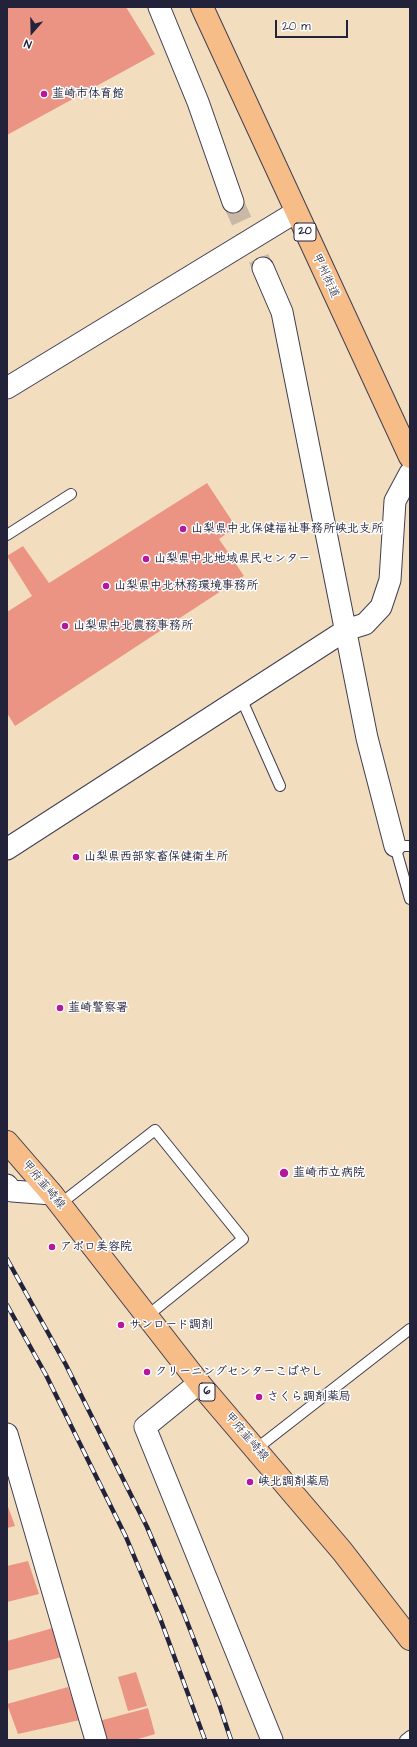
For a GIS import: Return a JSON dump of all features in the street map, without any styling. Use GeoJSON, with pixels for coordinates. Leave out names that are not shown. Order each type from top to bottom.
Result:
{"type":"FeatureCollection","features":[{"type":"Feature","properties":{"kind":"main road","name":"甲州街道"},"geometry":{"type":"LineString","coordinates":[[202,7],[410,457]]}},
{"type":"Feature","properties":{"kind":"main road","name":"甲府韮崎線"},"geometry":{"type":"LineString","coordinates":[[7,1142],[56,1199],[199,1383],[342,1551],[410,1639]]}},
{"type":"Feature","properties":{"kind":"street"},"geometry":{"type":"LineString","coordinates":[[159,7],[198,102],[233,202]]}},
{"type":"Feature","properties":{"kind":"street"},"geometry":{"type":"LineString","coordinates":[[7,388],[296,212]]}},
{"type":"Feature","properties":{"kind":"street"},"geometry":{"type":"LineString","coordinates":[[263,268],[282,312],[367,738],[403,846]]}},
{"type":"Feature","properties":{"kind":"street"},"geometry":{"type":"LineString","coordinates":[[7,849],[346,630],[365,624],[381,607],[390,580],[395,501],[410,473]]}},
{"type":"Feature","properties":{"kind":"street"},"geometry":{"type":"LineString","coordinates":[[7,1185],[12,1191],[56,1199]]}},
{"type":"Feature","properties":{"kind":"street"},"geometry":{"type":"LineString","coordinates":[[199,1383],[145,1427],[272,1740]]}},
{"type":"Feature","properties":{"kind":"street"},"geometry":{"type":"LineString","coordinates":[[7,1434],[10,1456],[96,1740]]}},
{"type":"Feature","properties":{"kind":"lane"},"geometry":{"type":"LineString","coordinates":[[7,535],[71,494]]}},
{"type":"Feature","properties":{"kind":"lane"},"geometry":{"type":"LineString","coordinates":[[241,698],[280,786]]}},
{"type":"Feature","properties":{"kind":"lane"},"geometry":{"type":"LineString","coordinates":[[403,846],[410,900]]}},
{"type":"Feature","properties":{"kind":"lane"},"geometry":{"type":"LineString","coordinates":[[56,1199],[155,1130],[243,1239],[147,1316]]}},
{"type":"Feature","properties":{"kind":"lane"},"geometry":{"type":"LineString","coordinates":[[256,1449],[410,1329]]}},
{"type":"Feature","properties":{"kind":"lane"},"geometry":{"type":"LineString","coordinates":[[405,1740],[410,1736]]}},
{"type":"Feature","properties":{"kind":"building","name":"韮崎市体育館"},"geometry":{"type":"Polygon","coordinates":[[[7,7],[126,7],[155,54],[7,135],[7,7]]]}},
{"type":"Feature","properties":{"kind":"building"},"geometry":{"type":"Polygon","coordinates":[[[207,483],[236,527],[219,539],[244,576],[15,726],[7,713],[7,612],[32,596],[7,556],[23,546],[49,583],[207,483]]]}},
{"type":"Feature","properties":{"kind":"building"},"geometry":{"type":"Polygon","coordinates":[[[7,1504],[15,1526],[7,1528],[7,1504]]]}},
{"type":"Feature","properties":{"kind":"building"},"geometry":{"type":"Polygon","coordinates":[[[28,1561],[39,1594],[7,1602],[7,1566],[28,1561]]]}},
{"type":"Feature","properties":{"kind":"building"},"geometry":{"type":"Polygon","coordinates":[[[53,1628],[62,1657],[7,1671],[7,1641],[53,1628]]]}},
{"type":"Feature","properties":{"kind":"building"},"geometry":{"type":"Polygon","coordinates":[[[136,1672],[147,1706],[128,1711],[118,1677],[136,1672]]]}},
{"type":"Feature","properties":{"kind":"building"},"geometry":{"type":"Polygon","coordinates":[[[68,1687],[80,1720],[18,1734],[7,1704],[68,1687]]]}},
{"type":"Feature","properties":{"kind":"building"},"geometry":{"type":"Polygon","coordinates":[[[148,1708],[155,1734],[135,1740],[105,1740],[99,1721],[148,1708]]]}},
{"type":"Feature","properties":{"kind":"tunnel"},"geometry":{"type":"LineString","coordinates":[[233,202],[263,268]]}},
{"type":"Feature","properties":{"kind":"railway"},"geometry":{"type":"LineString","coordinates":[[7,1259],[66,1365],[147,1527],[184,1614],[219,1704],[231,1740]]}},
{"type":"Feature","properties":{"kind":"railway"},"geometry":{"type":"LineString","coordinates":[[7,1305],[46,1375],[126,1537],[160,1618],[205,1740]]}},
{"type":"Feature","properties":{"kind":"place","name":"韮崎市体育館"},"geometry":{"type":"Point","coordinates":[44,94]}},
{"type":"Feature","properties":{"kind":"place","name":"山梨県中北保健福祉事務所峡北支所"},"geometry":{"type":"Point","coordinates":[183,529]}},
{"type":"Feature","properties":{"kind":"place","name":"山梨県中北地域県民センター"},"geometry":{"type":"Point","coordinates":[146,559]}},
{"type":"Feature","properties":{"kind":"place","name":"山梨県中北林務環境事務所"},"geometry":{"type":"Point","coordinates":[106,586]}},
{"type":"Feature","properties":{"kind":"place","name":"山梨県中北農務事務所"},"geometry":{"type":"Point","coordinates":[65,626]}},
{"type":"Feature","properties":{"kind":"place","name":"山梨県西部家畜保健衛生所"},"geometry":{"type":"Point","coordinates":[76,857]}},
{"type":"Feature","properties":{"kind":"place","name":"韮崎警察署"},"geometry":{"type":"Point","coordinates":[60,1008]}},
{"type":"Feature","properties":{"kind":"place","name":"韮崎市立病院"},"geometry":{"type":"Point","coordinates":[284,1173]}},
{"type":"Feature","properties":{"kind":"place","name":"アポロ美容院"},"geometry":{"type":"Point","coordinates":[52,1247]}},
{"type":"Feature","properties":{"kind":"place","name":"サンロード調剤"},"geometry":{"type":"Point","coordinates":[121,1325]}},
{"type":"Feature","properties":{"kind":"place","name":"クリーニングセンターこばやし"},"geometry":{"type":"Point","coordinates":[147,1372]}},
{"type":"Feature","properties":{"kind":"place","name":"さくら調剤薬局"},"geometry":{"type":"Point","coordinates":[259,1397]}},
{"type":"Feature","properties":{"kind":"place","name":"峡北調剤薬局"},"geometry":{"type":"Point","coordinates":[250,1482]}}]}
